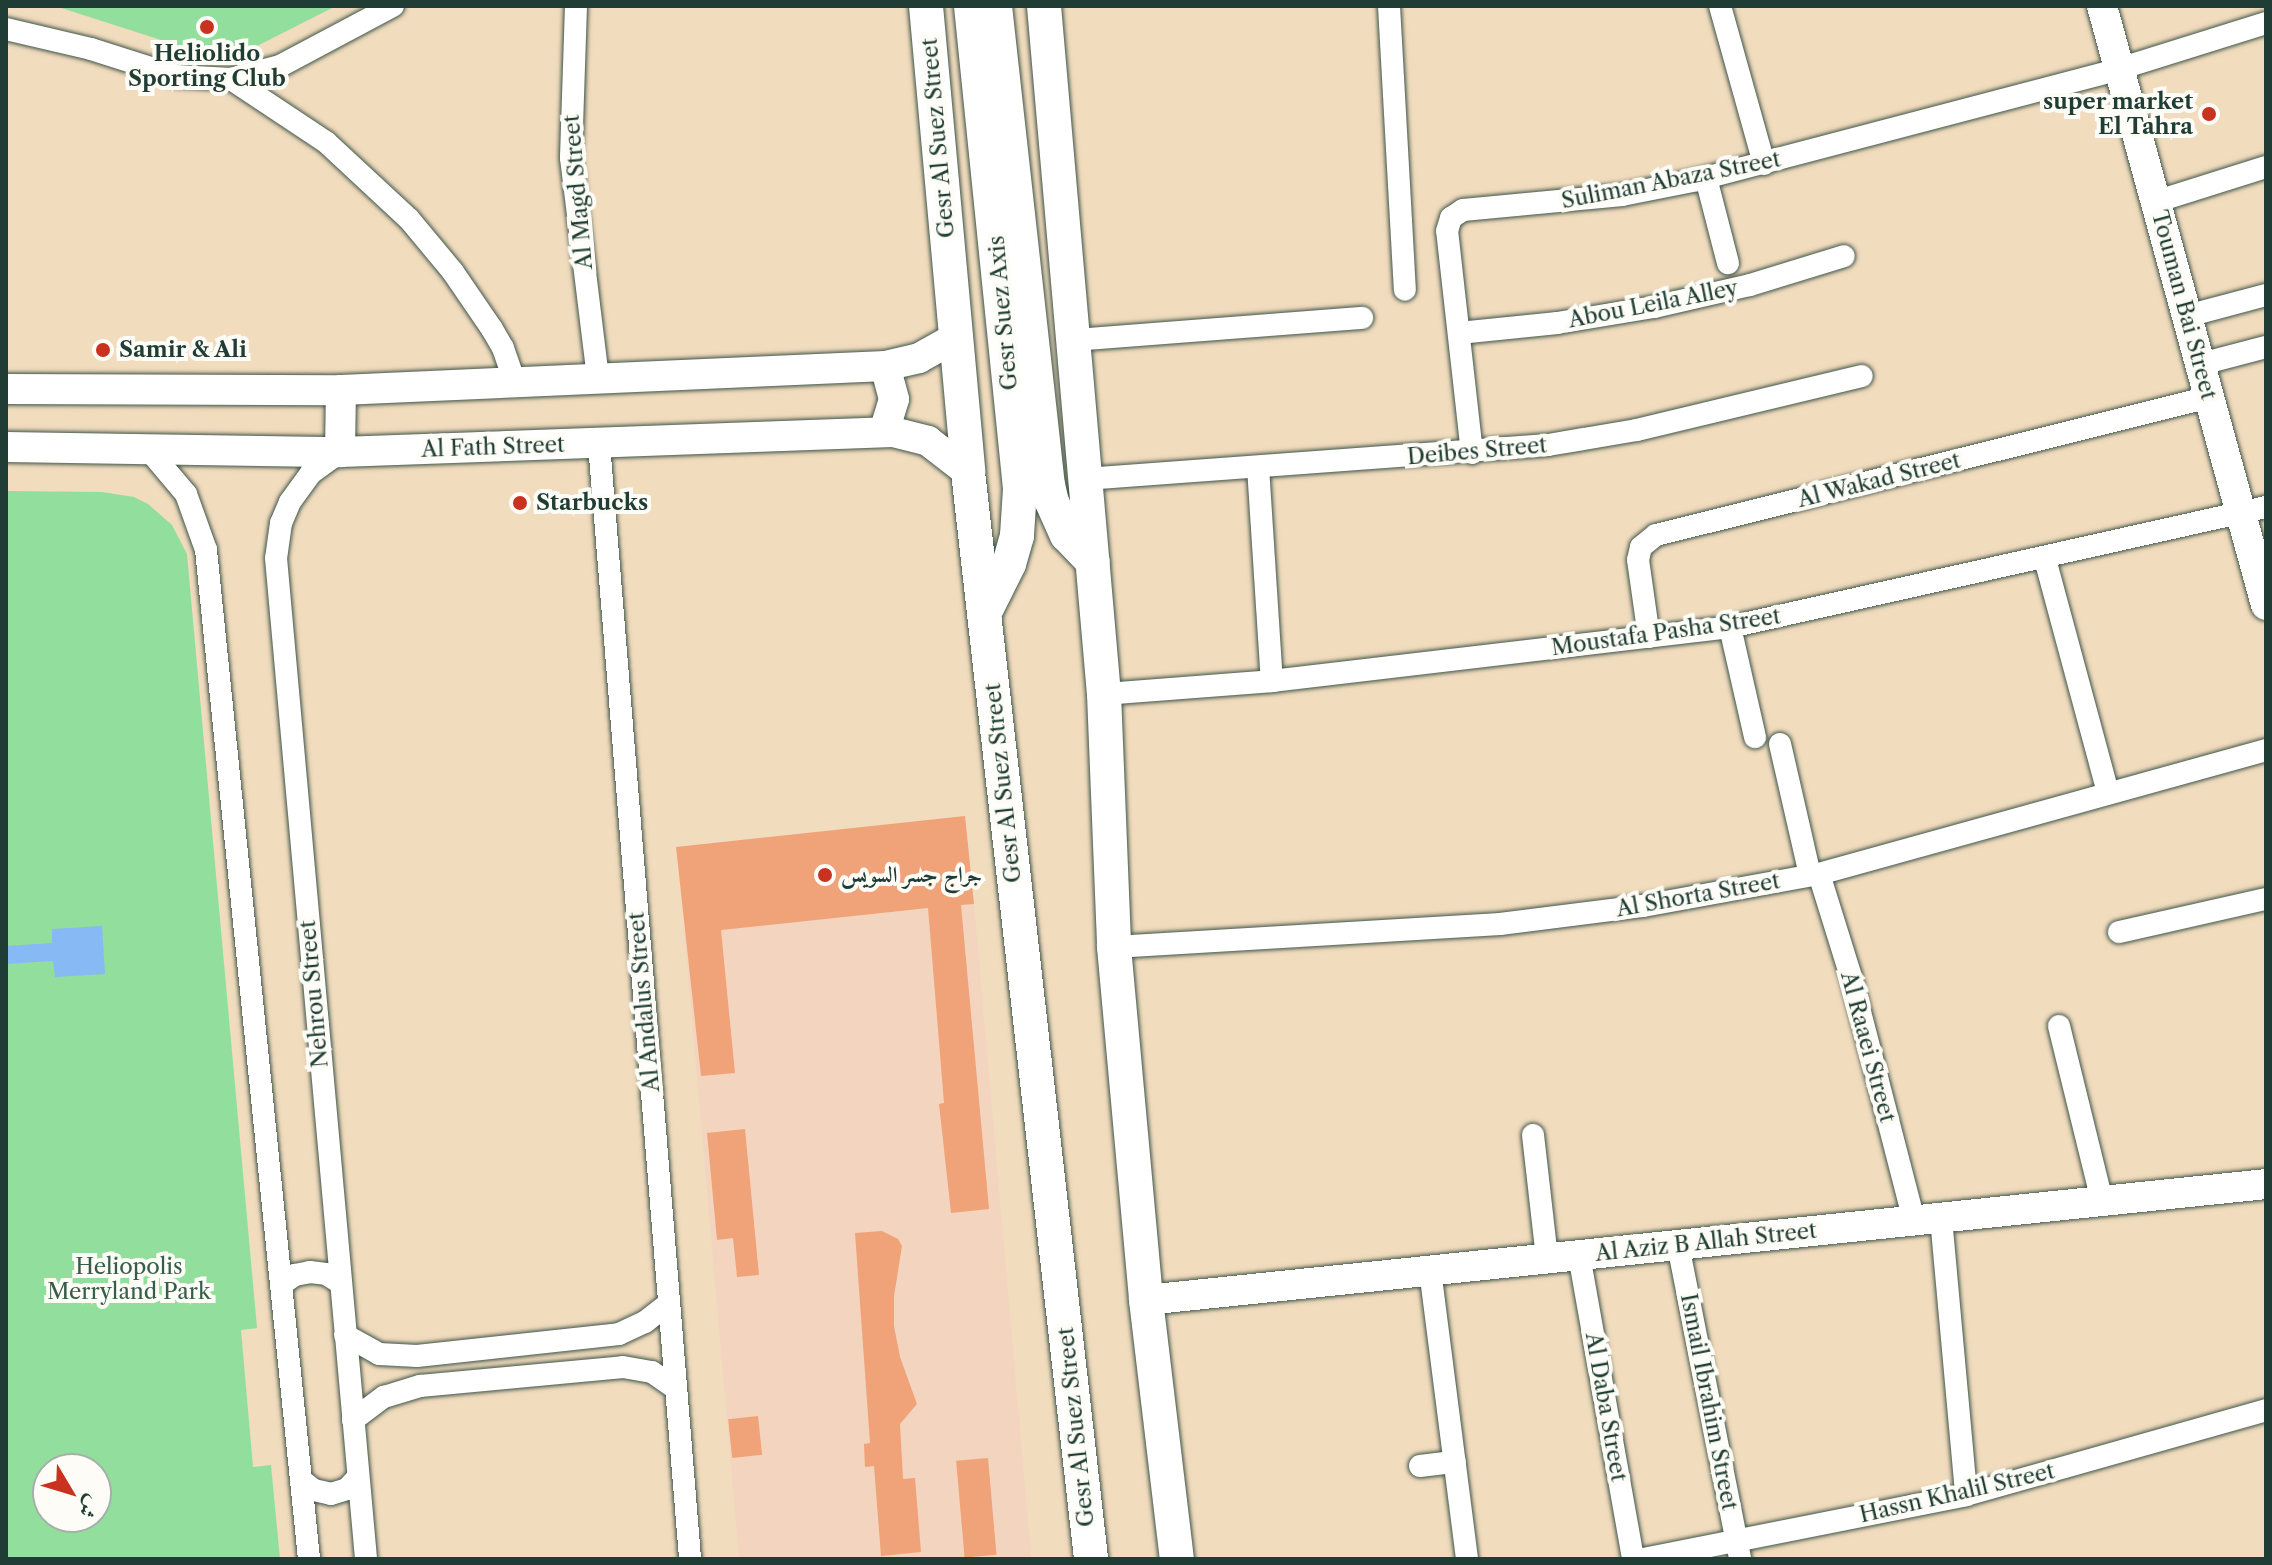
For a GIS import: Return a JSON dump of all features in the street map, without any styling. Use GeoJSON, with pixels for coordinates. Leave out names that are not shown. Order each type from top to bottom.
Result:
{"type":"FeatureCollection","features":[{"type":"Feature","properties":{"kind":"main road","name":"Gesr Al Suez Street"},"geometry":{"type":"LineString","coordinates":[[926,6],[968,472],[1091,1559]]}},
{"type":"Feature","properties":{"kind":"main road","name":"Gesr Suez Axis"},"geometry":{"type":"LineString","coordinates":[[971,6],[1020,489],[1017,536],[1009,564],[984,614]]}},
{"type":"Feature","properties":{"kind":"main road","name":"Gesr Suez Axis"},"geometry":{"type":"LineString","coordinates":[[995,6],[1048,485],[1067,535],[1093,562]]}},
{"type":"Feature","properties":{"kind":"main road"},"geometry":{"type":"LineString","coordinates":[[1044,6],[1104,694],[1114,947],[1146,1300],[1177,1559]]}},
{"type":"Feature","properties":{"kind":"main road","name":"Touman Bai Street"},"geometry":{"type":"LineString","coordinates":[[2102,6],[2210,397],[2253,510],[2266,605]]}},
{"type":"Feature","properties":{"kind":"main road"},"geometry":{"type":"LineString","coordinates":[[6,389],[341,390],[885,366],[911,361],[955,338]]}},
{"type":"Feature","properties":{"kind":"main road"},"geometry":{"type":"LineString","coordinates":[[884,432],[894,399],[885,366]]}},
{"type":"Feature","properties":{"kind":"main road"},"geometry":{"type":"LineString","coordinates":[[340,452],[341,390]]}},
{"type":"Feature","properties":{"kind":"main road","name":"Al Fath Street"},"geometry":{"type":"LineString","coordinates":[[6,447],[340,452],[884,432],[928,441],[968,472]]}},
{"type":"Feature","properties":{"kind":"main road","name":"Al Aziz B Allah Street"},"geometry":{"type":"LineString","coordinates":[[1146,1300],[2266,1184]]}},
{"type":"Feature","properties":{"kind":"street"},"geometry":{"type":"LineString","coordinates":[[6,29],[91,49],[176,76],[231,79],[280,66],[393,6]]}},
{"type":"Feature","properties":{"kind":"street","name":"Al Magd Street"},"geometry":{"type":"LineString","coordinates":[[576,6],[571,158],[598,378]]}},
{"type":"Feature","properties":{"kind":"street"},"geometry":{"type":"LineString","coordinates":[[1389,6],[1405,290]]}},
{"type":"Feature","properties":{"kind":"street"},"geometry":{"type":"LineString","coordinates":[[1720,6],[1764,164]]}},
{"type":"Feature","properties":{"kind":"street","name":"Suliman Abaza Street"},"geometry":{"type":"LineString","coordinates":[[1472,453],[1447,231],[1456,213],[1470,208],[1546,204],[1622,195],[1706,178],[2119,69],[2266,23]]}},
{"type":"Feature","properties":{"kind":"street"},"geometry":{"type":"LineString","coordinates":[[231,79],[326,142],[409,219],[479,310],[503,348],[515,382]]}},
{"type":"Feature","properties":{"kind":"street"},"geometry":{"type":"LineString","coordinates":[[2155,202],[2266,167]]}},
{"type":"Feature","properties":{"kind":"street"},"geometry":{"type":"LineString","coordinates":[[1706,178],[1728,263]]}},
{"type":"Feature","properties":{"kind":"street","name":"Abou Leila Alley"},"geometry":{"type":"LineString","coordinates":[[1459,333],[1557,323],[1654,307],[1750,285],[1844,256]]}},
{"type":"Feature","properties":{"kind":"street"},"geometry":{"type":"LineString","coordinates":[[2187,316],[2266,295]]}},
{"type":"Feature","properties":{"kind":"street"},"geometry":{"type":"LineString","coordinates":[[1074,340],[1362,318]]}},
{"type":"Feature","properties":{"kind":"street"},"geometry":{"type":"LineString","coordinates":[[2201,364],[2266,347]]}},
{"type":"Feature","properties":{"kind":"street","name":"Deibes Street"},"geometry":{"type":"LineString","coordinates":[[1085,479],[1472,453],[1622,433],[1862,376]]}},
{"type":"Feature","properties":{"kind":"street","name":"Al Wakad Street"},"geometry":{"type":"LineString","coordinates":[[1649,637],[1639,553],[1645,542],[1656,535],[2210,397]]}},
{"type":"Feature","properties":{"kind":"street","name":"Al Andalus Street"},"geometry":{"type":"LineString","coordinates":[[599,444],[690,1559]]}},
{"type":"Feature","properties":{"kind":"street"},"geometry":{"type":"LineString","coordinates":[[148,449],[186,494],[206,550],[309,1559]]}},
{"type":"Feature","properties":{"kind":"street","name":"Nehrou Street"},"geometry":{"type":"LineString","coordinates":[[340,452],[311,473],[290,502],[281,523],[276,558],[366,1559]]}},
{"type":"Feature","properties":{"kind":"street"},"geometry":{"type":"LineString","coordinates":[[1258,467],[1272,681]]}},
{"type":"Feature","properties":{"kind":"street","name":"Moustafa Pasha Street"},"geometry":{"type":"LineString","coordinates":[[1104,694],[1272,681],[1730,627],[2045,559],[2253,510]]}},
{"type":"Feature","properties":{"kind":"street"},"geometry":{"type":"LineString","coordinates":[[2045,559],[2108,793]]}},
{"type":"Feature","properties":{"kind":"street"},"geometry":{"type":"LineString","coordinates":[[1730,627],[1755,737]]}},
{"type":"Feature","properties":{"kind":"street","name":"Al Raaei Street"},"geometry":{"type":"LineString","coordinates":[[1780,744],[1814,875],[1851,977],[1928,1219],[1966,1495]]}},
{"type":"Feature","properties":{"kind":"street","name":"Al Shorta Street"},"geometry":{"type":"LineString","coordinates":[[1114,947],[1500,924],[1643,906],[1814,875],[1958,838],[2266,750]]}},
{"type":"Feature","properties":{"kind":"street"},"geometry":{"type":"LineString","coordinates":[[2119,932],[2266,899]]}},
{"type":"Feature","properties":{"kind":"street"},"geometry":{"type":"LineString","coordinates":[[2059,1026],[2102,1201]]}},
{"type":"Feature","properties":{"kind":"street"},"geometry":{"type":"LineString","coordinates":[[1533,1135],[1547,1258]]}},
{"type":"Feature","properties":{"kind":"street","name":"Ismail Ibrahim Street"},"geometry":{"type":"LineString","coordinates":[[1678,1245],[1738,1550]]}},
{"type":"Feature","properties":{"kind":"street","name":"Al Daba Street"},"geometry":{"type":"LineString","coordinates":[[1579,1255],[1633,1559]]}},
{"type":"Feature","properties":{"kind":"street"},"geometry":{"type":"LineString","coordinates":[[1430,1270],[1467,1559]]}},
{"type":"Feature","properties":{"kind":"street"},"geometry":{"type":"LineString","coordinates":[[282,1284],[295,1275],[310,1272],[326,1274],[339,1282]]}},
{"type":"Feature","properties":{"kind":"street"},"geometry":{"type":"LineString","coordinates":[[345,1335],[379,1354],[417,1356],[619,1334],[645,1322],[668,1304]]}},
{"type":"Feature","properties":{"kind":"street"},"geometry":{"type":"LineString","coordinates":[[353,1420],[384,1397],[420,1386],[623,1367],[652,1372],[675,1388]]}},
{"type":"Feature","properties":{"kind":"street","name":"Hassn Khalil Street"},"geometry":{"type":"LineString","coordinates":[[1644,1559],[1738,1550],[1966,1495],[2266,1410]]}},
{"type":"Feature","properties":{"kind":"street"},"geometry":{"type":"LineString","coordinates":[[1420,1466],[1455,1462]]}},
{"type":"Feature","properties":{"kind":"street"},"geometry":{"type":"LineString","coordinates":[[301,1480],[314,1490],[331,1494],[347,1489],[358,1477]]}},
{"type":"Feature","properties":{"kind":"shaded area"},"geometry":{"type":"Polygon","coordinates":[[[974,904],[1031,1558],[739,1559],[684,929],[974,904]]]}},
{"type":"Feature","properties":{"kind":"green space","name":"Heliolido Sporting Club"},"geometry":{"type":"Polygon","coordinates":[[[55,6],[336,6],[247,51],[186,48],[55,6]]]}},
{"type":"Feature","properties":{"kind":"green space","name":"Heliopolis Merryland Park"},"geometry":{"type":"Polygon","coordinates":[[[6,491],[102,492],[134,497],[148,504],[172,525],[187,554],[257,1328],[241,1330],[253,1467],[271,1465],[280,1559],[6,1559],[6,491]]]}},
{"type":"Feature","properties":{"kind":"water"},"geometry":{"type":"Polygon","coordinates":[[[102,926],[105,974],[55,977],[53,961],[6,964],[6,946],[52,943],[52,929],[102,926]]]}},
{"type":"Feature","properties":{"kind":"building","name":"جراج جسر السويس"},"geometry":{"type":"Polygon","coordinates":[[[965,816],[974,904],[961,905],[989,1209],[951,1213],[939,1104],[944,1103],[928,908],[721,930],[735,1073],[701,1076],[676,847],[965,816]]]}},
{"type":"Feature","properties":{"kind":"building"},"geometry":{"type":"Polygon","coordinates":[[[745,1129],[759,1275],[737,1277],[733,1238],[717,1240],[707,1133],[745,1129]]]}},
{"type":"Feature","properties":{"kind":"building"},"geometry":{"type":"Polygon","coordinates":[[[882,1231],[898,1239],[902,1246],[894,1296],[894,1326],[900,1357],[917,1404],[900,1424],[903,1479],[915,1478],[921,1552],[881,1556],[874,1466],[865,1467],[864,1444],[870,1443],[855,1233],[882,1231]]]}},
{"type":"Feature","properties":{"kind":"building"},"geometry":{"type":"Polygon","coordinates":[[[758,1416],[762,1455],[732,1458],[728,1419],[758,1416]]]}},
{"type":"Feature","properties":{"kind":"building"},"geometry":{"type":"Polygon","coordinates":[[[988,1458],[996,1555],[965,1557],[956,1461],[988,1458]]]}},
{"type":"Feature","properties":{"kind":"place","name":"Heliolido Sporting Club"},"geometry":{"type":"Point","coordinates":[207,27]}},
{"type":"Feature","properties":{"kind":"place","name":"super market El Tahra"},"geometry":{"type":"Point","coordinates":[2209,114]}},
{"type":"Feature","properties":{"kind":"place","name":"Samir & Ali"},"geometry":{"type":"Point","coordinates":[103,350]}},
{"type":"Feature","properties":{"kind":"place","name":"Starbucks"},"geometry":{"type":"Point","coordinates":[520,503]}},
{"type":"Feature","properties":{"kind":"place","name":"جراج جسر السويس"},"geometry":{"type":"Point","coordinates":[825,875]}}]}
